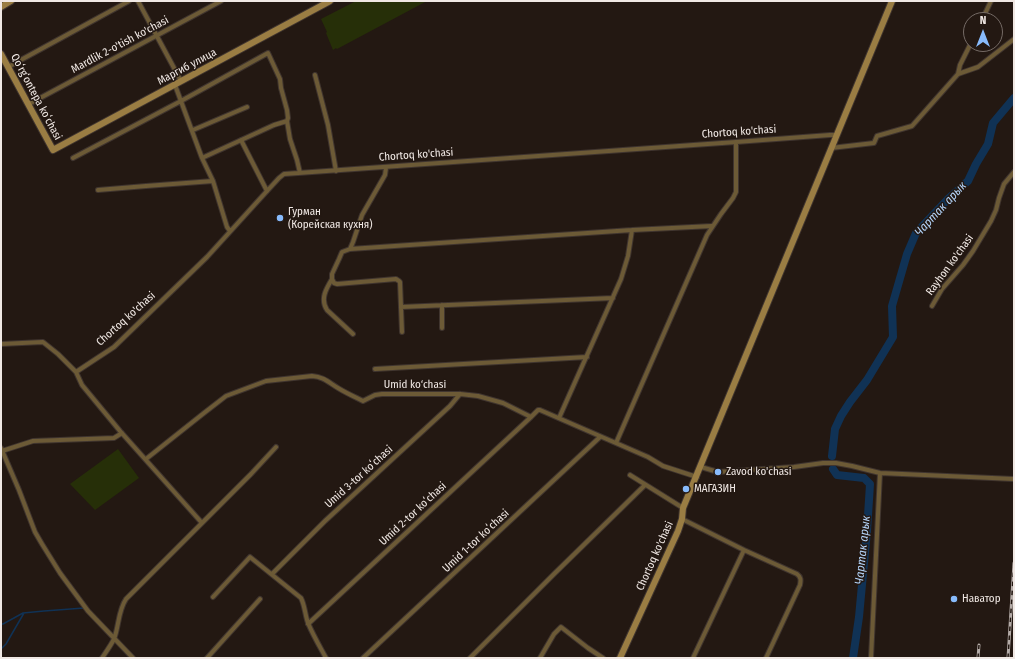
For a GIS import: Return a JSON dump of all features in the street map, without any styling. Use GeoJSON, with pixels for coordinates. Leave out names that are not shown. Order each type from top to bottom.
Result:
{"type":"FeatureCollection","features":[{"type":"Feature","properties":{"kind":"street"},"geometry":{"type":"LineString","coordinates":[[1,7],[11,1]]}},
{"type":"Feature","properties":{"kind":"street"},"geometry":{"type":"LineString","coordinates":[[8,67],[129,1]]}},
{"type":"Feature","properties":{"kind":"street"},"geometry":{"type":"LineString","coordinates":[[138,1],[181,81]]}},
{"type":"Feature","properties":{"kind":"street","name":"Mardlik 2-o'tish ko'chasi"},"geometry":{"type":"LineString","coordinates":[[29,104],[221,1]]}},
{"type":"Feature","properties":{"kind":"street"},"geometry":{"type":"LineString","coordinates":[[314,1],[318,8]]}},
{"type":"Feature","properties":{"kind":"street","name":"Маргиб улица"},"geometry":{"type":"LineString","coordinates":[[53,150],[330,1]]}},
{"type":"Feature","properties":{"kind":"street","name":"Chortoq ko'chasi"},"geometry":{"type":"LineString","coordinates":[[620,658],[682,519],[684,508],[892,1]]}},
{"type":"Feature","properties":{"kind":"street"},"geometry":{"type":"LineString","coordinates":[[986,12],[992,1]]}},
{"type":"Feature","properties":{"kind":"street"},"geometry":{"type":"LineString","coordinates":[[958,74],[978,68],[1014,40]]}},
{"type":"Feature","properties":{"kind":"street"},"geometry":{"type":"LineString","coordinates":[[831,148],[874,143],[877,136],[912,126],[958,74],[960,65],[966,52]]}},
{"type":"Feature","properties":{"kind":"street"},"geometry":{"type":"LineString","coordinates":[[73,158],[268,53],[280,80],[287,110],[290,139],[300,173]]}},
{"type":"Feature","properties":{"kind":"street","name":"Qoʻrgʻontepa koʻchasi"},"geometry":{"type":"LineString","coordinates":[[1,54],[53,150]]}},
{"type":"Feature","properties":{"kind":"street"},"geometry":{"type":"LineString","coordinates":[[315,75],[328,125],[336,171]]}},
{"type":"Feature","properties":{"kind":"street"},"geometry":{"type":"LineString","coordinates":[[175,84],[202,158],[213,181],[227,227],[230,231]]}},
{"type":"Feature","properties":{"kind":"street"},"geometry":{"type":"LineString","coordinates":[[193,130],[247,107]]}},
{"type":"Feature","properties":{"kind":"street"},"geometry":{"type":"LineString","coordinates":[[202,158],[274,125],[287,121]]}},
{"type":"Feature","properties":{"kind":"street","name":"Chortoq ko'chasi"},"geometry":{"type":"LineString","coordinates":[[76,372],[114,346],[207,256],[281,176],[300,173],[836,135]]}},
{"type":"Feature","properties":{"kind":"street"},"geometry":{"type":"LineString","coordinates":[[241,140],[267,191]]}},
{"type":"Feature","properties":{"kind":"street"},"geometry":{"type":"LineString","coordinates":[[616,443],[707,235],[736,192],[736,142]]}},
{"type":"Feature","properties":{"kind":"street"},"geometry":{"type":"LineString","coordinates":[[350,249],[362,215],[385,175],[386,168]]}},
{"type":"Feature","properties":{"kind":"street","name":"Rayhon ko'chasi"},"geometry":{"type":"LineString","coordinates":[[932,306],[942,288],[963,266],[973,251],[993,216],[1004,184],[1014,172]]}},
{"type":"Feature","properties":{"kind":"street"},"geometry":{"type":"LineString","coordinates":[[98,190],[213,181]]}},
{"type":"Feature","properties":{"kind":"street"},"geometry":{"type":"LineString","coordinates":[[353,334],[324,306],[324,295],[332,279],[332,274],[341,254],[350,249],[712,226]]}},
{"type":"Feature","properties":{"kind":"street"},"geometry":{"type":"LineString","coordinates":[[559,418],[621,279],[628,256],[632,230]]}},
{"type":"Feature","properties":{"kind":"street"},"geometry":{"type":"LineString","coordinates":[[332,279],[337,284],[399,280],[402,332]]}},
{"type":"Feature","properties":{"kind":"street"},"geometry":{"type":"LineString","coordinates":[[401,307],[613,298]]}},
{"type":"Feature","properties":{"kind":"street"},"geometry":{"type":"LineString","coordinates":[[442,305],[442,328]]}},
{"type":"Feature","properties":{"kind":"street"},"geometry":{"type":"LineString","coordinates":[[1,344],[43,342],[58,354],[76,372],[82,385],[122,433],[202,523]]}},
{"type":"Feature","properties":{"kind":"street"},"geometry":{"type":"LineString","coordinates":[[375,369],[587,357]]}},
{"type":"Feature","properties":{"kind":"street","name":"Umid ko‘chasi"},"geometry":{"type":"LineString","coordinates":[[146,459],[226,396],[266,381],[319,376],[363,401],[375,395],[382,394],[460,394],[478,396],[503,403],[531,417]]}},
{"type":"Feature","properties":{"kind":"street","name":"Umid 3-tor koʻchasi"},"geometry":{"type":"LineString","coordinates":[[272,574],[325,521],[450,406],[460,394]]}},
{"type":"Feature","properties":{"kind":"street"},"geometry":{"type":"LineString","coordinates":[[531,417],[539,410],[648,457],[663,466],[697,477]]}},
{"type":"Feature","properties":{"kind":"street","name":"Umid 2-tor koʻchasi"},"geometry":{"type":"LineString","coordinates":[[308,624],[531,417]]}},
{"type":"Feature","properties":{"kind":"street"},"geometry":{"type":"LineString","coordinates":[[122,433],[112,438],[33,441],[2,449],[35,532],[60,573],[88,610],[133,658]]}},
{"type":"Feature","properties":{"kind":"street","name":"Umid 1-tor koʻchasi"},"geometry":{"type":"LineString","coordinates":[[363,658],[600,437]]}},
{"type":"Feature","properties":{"kind":"street"},"geometry":{"type":"LineString","coordinates":[[102,658],[114,638],[121,610],[126,599],[276,447]]}},
{"type":"Feature","properties":{"kind":"street"},"geometry":{"type":"LineString","coordinates":[[701,467],[718,472],[836,463],[880,474],[1014,479]]}},
{"type":"Feature","properties":{"kind":"street"},"geometry":{"type":"LineString","coordinates":[[871,658],[880,474]]}},
{"type":"Feature","properties":{"kind":"street"},"geometry":{"type":"LineString","coordinates":[[630,475],[684,508]]}},
{"type":"Feature","properties":{"kind":"street"},"geometry":{"type":"LineString","coordinates":[[470,658],[645,485]]}},
{"type":"Feature","properties":{"kind":"street"},"geometry":{"type":"LineString","coordinates":[[682,519],[744,550],[797,574],[800,577],[800,585],[766,658]]}},
{"type":"Feature","properties":{"kind":"street"},"geometry":{"type":"LineString","coordinates":[[693,658],[744,550]]}},
{"type":"Feature","properties":{"kind":"street"},"geometry":{"type":"LineString","coordinates":[[213,597],[250,556],[301,598],[308,624],[326,658]]}},
{"type":"Feature","properties":{"kind":"street"},"geometry":{"type":"LineString","coordinates":[[207,658],[260,599]]}},
{"type":"Feature","properties":{"kind":"street"},"geometry":{"type":"LineString","coordinates":[[540,658],[554,634],[561,627],[603,658]]}},
{"type":"Feature","properties":{"kind":"green space"},"geometry":{"type":"Polygon","coordinates":[[[356,1],[427,1],[333,50],[321,19],[356,1]]]}},
{"type":"Feature","properties":{"kind":"green space"},"geometry":{"type":"Polygon","coordinates":[[[118,449],[139,478],[95,510],[70,484],[118,449]]]}},
{"type":"Feature","properties":{"kind":"waterway","name":"Чартак арык"},"geometry":{"type":"LineString","coordinates":[[832,456],[835,429],[841,416],[867,380],[893,337],[892,306],[907,254],[916,233],[948,199],[968,181],[988,144],[993,123],[1014,98]]}},
{"type":"Feature","properties":{"kind":"waterway","name":"Чартак арык"},"geometry":{"type":"LineString","coordinates":[[833,469],[837,475],[864,478],[870,484],[859,617],[853,658]]}},
{"type":"Feature","properties":{"kind":"waterway"},"geometry":{"type":"LineString","coordinates":[[1,624],[23,613],[84,608]]}},
{"type":"Feature","properties":{"kind":"waterway"},"geometry":{"type":"LineString","coordinates":[[1,649],[6,644],[24,613]]}},
{"type":"Feature","properties":{"kind":"railway"},"geometry":{"type":"LineString","coordinates":[[1008,658],[1014,563]]}},
{"type":"Feature","properties":{"kind":"railway"},"geometry":{"type":"LineString","coordinates":[[978,658],[979,645]]}},
{"type":"Feature","properties":{"kind":"place","name":"Гурман (Корейская кухня)"},"geometry":{"type":"Point","coordinates":[280,218]}},
{"type":"Feature","properties":{"kind":"place","name":"Zavod ko'chasi"},"geometry":{"type":"Point","coordinates":[718,472]}},
{"type":"Feature","properties":{"kind":"place","name":"МАГАЗИН"},"geometry":{"type":"Point","coordinates":[686,489]}},
{"type":"Feature","properties":{"kind":"place","name":"Наватор"},"geometry":{"type":"Point","coordinates":[954,599]}}]}
